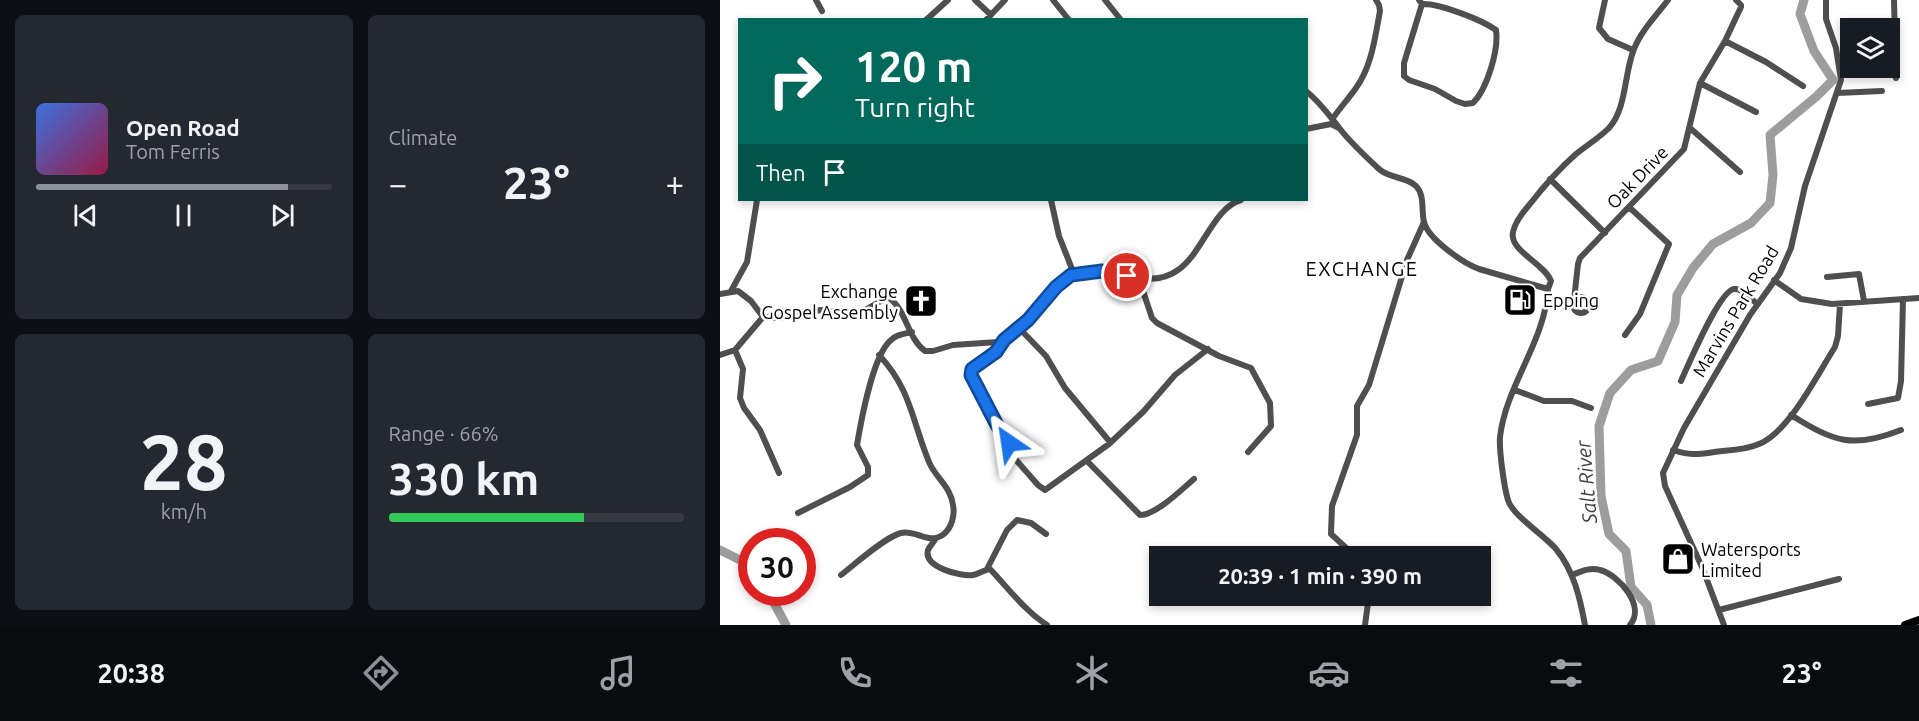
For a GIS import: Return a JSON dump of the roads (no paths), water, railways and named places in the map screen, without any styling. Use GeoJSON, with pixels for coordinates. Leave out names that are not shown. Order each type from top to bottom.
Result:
{"type":"FeatureCollection","features":[{"type":"Feature","properties":{"kind":"main road"},"geometry":{"type":"LineString","coordinates":[[1905,625],[1919,620]]}},
{"type":"Feature","properties":{"kind":"street"},"geometry":{"type":"LineString","coordinates":[[816,0],[822,11]]}},
{"type":"Feature","properties":{"kind":"street"},"geometry":{"type":"LineString","coordinates":[[928,18],[948,0]]}},
{"type":"Feature","properties":{"kind":"street"},"geometry":{"type":"LineString","coordinates":[[975,0],[988,17],[1005,0]]}},
{"type":"Feature","properties":{"kind":"street"},"geometry":{"type":"LineString","coordinates":[[1053,0],[1067,18]]}},
{"type":"Feature","properties":{"kind":"street"},"geometry":{"type":"LineString","coordinates":[[1104,0],[1118,18]]}},
{"type":"Feature","properties":{"kind":"street"},"geometry":{"type":"LineString","coordinates":[[1333,118],[1362,77],[1373,49],[1380,11],[1377,3],[1384,0]]}},
{"type":"Feature","properties":{"kind":"street"},"geometry":{"type":"LineString","coordinates":[[1605,0],[1599,28],[1608,39],[1634,50]]}},
{"type":"Feature","properties":{"kind":"street"},"geometry":{"type":"LineString","coordinates":[[1585,625],[1572,575],[1554,547],[1514,511],[1508,502],[1500,437],[1506,411],[1543,322],[1551,281],[1545,270],[1518,248],[1512,233],[1525,210],[1550,179],[1613,122],[1634,50],[1668,0]]}},
{"type":"Feature","properties":{"kind":"street","name":"Oak Drive"},"geometry":{"type":"LineString","coordinates":[[1578,298],[1576,291],[1580,258],[1684,149],[1700,83],[1725,41],[1741,7],[1736,0]]}},
{"type":"Feature","properties":{"kind":"street","name":"Marvins Park Road"},"geometry":{"type":"LineString","coordinates":[[1724,625],[1702,567],[1663,479],[1663,473],[1684,428],[1757,304],[1780,273],[1791,248],[1805,186],[1841,77],[1836,48],[1826,19],[1826,0]]}},
{"type":"Feature","properties":{"kind":"street"},"geometry":{"type":"LineString","coordinates":[[1894,0],[1894,18]]}},
{"type":"Feature","properties":{"kind":"street"},"geometry":{"type":"LineString","coordinates":[[1421,2],[1431,3],[1475,18],[1496,30],[1498,38],[1492,63],[1481,91],[1473,103],[1465,104],[1455,101],[1404,76],[1404,63],[1421,2]]}},
{"type":"Feature","properties":{"kind":"street"},"geometry":{"type":"LineString","coordinates":[[1725,41],[1766,62],[1803,86]]}},
{"type":"Feature","properties":{"kind":"street"},"geometry":{"type":"LineString","coordinates":[[1700,83],[1756,112]]}},
{"type":"Feature","properties":{"kind":"street"},"geometry":{"type":"LineString","coordinates":[[1837,93],[1882,91]]}},
{"type":"Feature","properties":{"kind":"street"},"geometry":{"type":"LineString","coordinates":[[1308,93],[1380,170],[1390,176],[1399,177],[1419,189],[1424,222],[1428,231],[1448,250],[1470,266],[1548,289]]}},
{"type":"Feature","properties":{"kind":"street"},"geometry":{"type":"LineString","coordinates":[[1308,129],[1332,124],[1339,128]]}},
{"type":"Feature","properties":{"kind":"street"},"geometry":{"type":"LineString","coordinates":[[1690,128],[1740,171]]}},
{"type":"Feature","properties":{"kind":"street"},"geometry":{"type":"LineString","coordinates":[[1550,179],[1605,233]]}},
{"type":"Feature","properties":{"kind":"street"},"geometry":{"type":"LineString","coordinates":[[731,291],[747,262],[758,201]]}},
{"type":"Feature","properties":{"kind":"street"},"geometry":{"type":"LineString","coordinates":[[1051,201],[1059,236],[1074,274]]}},
{"type":"Feature","properties":{"kind":"street"},"geometry":{"type":"LineString","coordinates":[[1208,349],[1175,375],[1143,412],[1110,442],[1045,490],[1017,460],[970,372],[996,352],[1004,340],[1044,304],[1056,287],[1074,274],[1102,271],[1139,279],[1159,279],[1181,269],[1197,252],[1224,211],[1238,201]]}},
{"type":"Feature","properties":{"kind":"street"},"geometry":{"type":"LineString","coordinates":[[1626,334],[1640,314],[1668,244],[1629,207]]}},
{"type":"Feature","properties":{"kind":"street"},"geometry":{"type":"LineString","coordinates":[[1344,546],[1331,534],[1332,506],[1357,435],[1357,406],[1369,386],[1407,260],[1424,222]]}},
{"type":"Feature","properties":{"kind":"street"},"geometry":{"type":"LineString","coordinates":[[1827,277],[1859,273],[1864,301]]}},
{"type":"Feature","properties":{"kind":"street"},"geometry":{"type":"LineString","coordinates":[[1139,279],[1152,318],[1167,329],[1251,368],[1258,383],[1268,396],[1271,426],[1248,452]]}},
{"type":"Feature","properties":{"kind":"street"},"geometry":{"type":"LineString","coordinates":[[1774,280],[1801,299],[1840,304],[1919,298]]}},
{"type":"Feature","properties":{"kind":"street"},"geometry":{"type":"LineString","coordinates":[[1681,381],[1697,345],[1728,292],[1736,289],[1741,291],[1757,304]]}},
{"type":"Feature","properties":{"kind":"street"},"geometry":{"type":"LineString","coordinates":[[720,294],[738,291],[744,294],[763,317],[778,318],[820,310],[842,313],[862,311],[887,297],[900,309],[919,346],[928,352],[953,345],[1004,340]]}},
{"type":"Feature","properties":{"kind":"street"},"geometry":{"type":"LineString","coordinates":[[1868,404],[1898,398],[1901,381],[1903,299]]}},
{"type":"Feature","properties":{"kind":"street"},"geometry":{"type":"LineString","coordinates":[[1673,450],[1686,455],[1703,455],[1755,446],[1772,437],[1791,415],[1835,347],[1840,304]]}},
{"type":"Feature","properties":{"kind":"street"},"geometry":{"type":"LineString","coordinates":[[720,354],[735,350],[763,317]]}},
{"type":"Feature","properties":{"kind":"street"},"geometry":{"type":"LineString","coordinates":[[1019,328],[1046,356],[1065,388],[1110,442]]}},
{"type":"Feature","properties":{"kind":"street"},"geometry":{"type":"LineString","coordinates":[[798,513],[850,487],[868,475],[868,467],[857,445],[879,355],[890,340],[898,335],[912,332]]}},
{"type":"Feature","properties":{"kind":"street"},"geometry":{"type":"LineString","coordinates":[[735,350],[743,369],[740,398],[744,408],[760,430],[779,472]]}},
{"type":"Feature","properties":{"kind":"street"},"geometry":{"type":"LineString","coordinates":[[879,355],[901,383],[929,462],[951,496],[954,513],[951,524],[946,532],[936,538],[928,550],[928,557],[941,568],[969,576],[987,569],[1007,530],[1017,520],[1031,523],[1046,534]]}},
{"type":"Feature","properties":{"kind":"street"},"geometry":{"type":"LineString","coordinates":[[1515,390],[1544,401],[1572,401],[1591,408]]}},
{"type":"Feature","properties":{"kind":"street"},"geometry":{"type":"LineString","coordinates":[[1791,415],[1839,440],[1860,441],[1902,430]]}},
{"type":"Feature","properties":{"kind":"street"},"geometry":{"type":"LineString","coordinates":[[1087,461],[1143,515],[1150,513],[1194,479]]}},
{"type":"Feature","properties":{"kind":"street"},"geometry":{"type":"LineString","coordinates":[[841,575],[888,539],[902,532],[936,538]]}},
{"type":"Feature","properties":{"kind":"street"},"geometry":{"type":"LineString","coordinates":[[1572,575],[1590,568],[1599,569],[1620,582],[1634,606],[1635,615],[1630,625]]}},
{"type":"Feature","properties":{"kind":"street"},"geometry":{"type":"LineString","coordinates":[[987,569],[1023,604],[1030,615],[1047,625]]}},
{"type":"Feature","properties":{"kind":"street"},"geometry":{"type":"LineString","coordinates":[[1719,610],[1839,579]]}},
{"type":"Feature","properties":{"kind":"street"},"geometry":{"type":"LineString","coordinates":[[1365,625],[1368,606]]}},
{"type":"Feature","properties":{"kind":"waterway","name":"Salt River"},"geometry":{"type":"LineString","coordinates":[[1651,625],[1647,605],[1631,587],[1626,551],[1609,534],[1601,496],[1599,426],[1610,393],[1631,370],[1658,361],[1675,322],[1677,295],[1693,268],[1713,244],[1751,223],[1770,203],[1773,175],[1770,135],[1833,80],[1814,51],[1800,14],[1804,0]]}},
{"type":"Feature","properties":{"kind":"waterway"},"geometry":{"type":"LineString","coordinates":[[720,550],[738,559]]}},
{"type":"Feature","properties":{"kind":"waterway"},"geometry":{"type":"LineString","coordinates":[[776,606],[786,625]]}},
{"type":"Feature","properties":{"kind":"place","name":"Epping"},"geometry":{"type":"Point","coordinates":[1520,300]}},
{"type":"Feature","properties":{"kind":"place","name":"Exchange Gospel Assembly"},"geometry":{"type":"Point","coordinates":[921,301]}},
{"type":"Feature","properties":{"kind":"place","name":"Watersports Limited"},"geometry":{"type":"Point","coordinates":[1678,559]}},
{"type":"Feature","properties":{"kind":"district","name":"EXCHANGE"},"geometry":{"type":"Point","coordinates":[1362,268]}}]}
